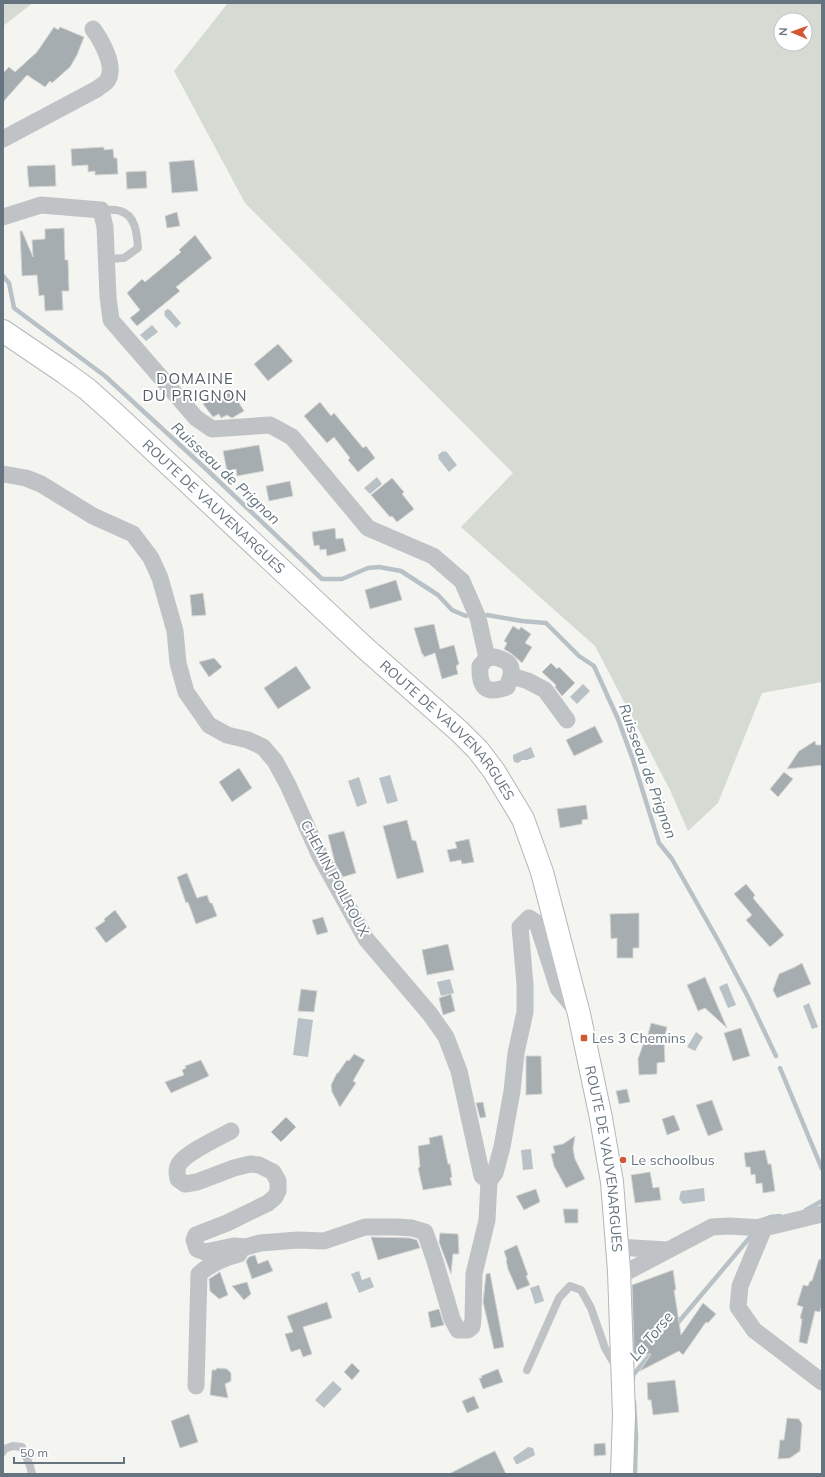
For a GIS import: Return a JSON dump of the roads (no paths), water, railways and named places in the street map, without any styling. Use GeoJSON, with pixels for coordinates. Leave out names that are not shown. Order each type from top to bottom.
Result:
{"type":"FeatureCollection","features":[{"type":"Feature","properties":{"kind":"main road","name":"ROUTE DE VAUVENARGUES"},"geometry":{"type":"LineString","coordinates":[[8,335],[87,389],[365,648],[459,730],[478,750],[494,771],[523,819],[542,872],[579,1014],[601,1118],[612,1182],[619,1273],[623,1379],[624,1415],[622,1474]]}},
{"type":"Feature","properties":{"kind":"street"},"geometry":{"type":"LineString","coordinates":[[3,139],[97,89],[107,80],[110,72],[108,58],[100,38],[93,29]]}},
{"type":"Feature","properties":{"kind":"street"},"geometry":{"type":"LineString","coordinates":[[3,216],[41,205],[101,210],[105,227],[108,297],[111,320],[196,418],[212,429],[270,425],[292,437],[368,528],[433,556],[462,581],[478,618],[487,658]]}},
{"type":"Feature","properties":{"kind":"street","name":"CHEMIN POILROUX"},"geometry":{"type":"LineString","coordinates":[[3,474],[26,478],[41,484],[94,516],[133,534],[152,558],[160,578],[175,631],[178,663],[186,692],[209,725],[227,735],[248,740],[263,747],[275,761],[288,785],[320,856],[366,939],[430,1014],[446,1037],[459,1071],[482,1176],[489,1181]]}},
{"type":"Feature","properties":{"kind":"street"},"geometry":{"type":"LineString","coordinates":[[495,657],[507,662],[511,669],[512,676],[507,687],[498,690],[490,690],[482,685],[480,678],[480,666],[487,658],[495,657]]}},
{"type":"Feature","properties":{"kind":"street"},"geometry":{"type":"LineString","coordinates":[[512,676],[528,681],[544,690],[555,702],[567,720]]}},
{"type":"Feature","properties":{"kind":"street"},"geometry":{"type":"LineString","coordinates":[[231,1131],[188,1155],[179,1164],[176,1172],[178,1179],[185,1184],[197,1182],[234,1168],[250,1164],[259,1164],[273,1172],[278,1181],[278,1191],[275,1197],[268,1203],[227,1223],[196,1235],[194,1240],[197,1248],[205,1252],[234,1246],[246,1246],[291,1240],[324,1241],[365,1227],[412,1228],[425,1232],[436,1262],[452,1319],[458,1330],[468,1330],[472,1327],[474,1274],[487,1220],[489,1181],[495,1173],[502,1147],[512,1091],[516,1053],[525,1012],[525,984],[520,927],[529,918],[537,923],[558,988],[579,1014]]}},
{"type":"Feature","properties":{"kind":"street"},"geometry":{"type":"LineString","coordinates":[[619,1273],[670,1250],[712,1227],[729,1226],[764,1228],[822,1214]]}},
{"type":"Feature","properties":{"kind":"street"},"geometry":{"type":"LineString","coordinates":[[764,1228],[740,1286],[738,1307],[754,1330],[822,1382]]}},
{"type":"Feature","properties":{"kind":"street"},"geometry":{"type":"LineString","coordinates":[[196,1386],[199,1274],[208,1266],[224,1258],[239,1254],[246,1246]]}},
{"type":"Feature","properties":{"kind":"street"},"geometry":{"type":"LineString","coordinates":[[617,1247],[670,1250]]}},
{"type":"Feature","properties":{"kind":"lane"},"geometry":{"type":"LineString","coordinates":[[101,210],[121,211],[130,217],[137,230],[138,248],[124,258],[106,259]]}},
{"type":"Feature","properties":{"kind":"lane"},"geometry":{"type":"LineString","coordinates":[[527,1370],[560,1298],[570,1286],[581,1290],[591,1308],[605,1348],[623,1379]]}},
{"type":"Feature","properties":{"kind":"lane"},"geometry":{"type":"LineString","coordinates":[[3,1452],[4,1449],[12,1446],[22,1447],[32,1474]]}},
{"type":"Feature","properties":{"kind":"waterway","name":"Ruisseau de Prignon"},"geometry":{"type":"LineString","coordinates":[[3,276],[9,283],[14,308],[105,376],[322,579],[342,579],[368,568],[379,567],[401,571],[438,595],[452,610],[466,616]]}},
{"type":"Feature","properties":{"kind":"waterway","name":"Ruisseau de Prignon"},"geometry":{"type":"LineString","coordinates":[[487,615],[522,621],[546,623],[579,656],[594,666],[618,719],[633,760],[659,843],[672,859],[720,944],[748,997],[776,1056]]}},
{"type":"Feature","properties":{"kind":"waterway","name":"Ruisseau de Prignon"},"geometry":{"type":"LineString","coordinates":[[780,1068],[822,1169]]}},
{"type":"Feature","properties":{"kind":"waterway","name":"Ruisseau de Prignon"},"geometry":{"type":"LineString","coordinates":[[806,1210],[822,1201]]}},
{"type":"Feature","properties":{"kind":"waterway","name":"Ruisseau de Prignon"},"geometry":{"type":"LineString","coordinates":[[759,1221],[780,1216]]}},
{"type":"Feature","properties":{"kind":"waterway","name":"La Torse"},"geometry":{"type":"LineString","coordinates":[[676,1325],[751,1236]]}},
{"type":"Feature","properties":{"kind":"waterway","name":"La Torse"},"geometry":{"type":"LineString","coordinates":[[633,1379],[633,1375],[654,1350]]}},
{"type":"Feature","properties":{"kind":"waterway","name":"La Torse"},"geometry":{"type":"LineString","coordinates":[[634,1402],[636,1436],[635,1474]]}},
{"type":"Feature","properties":{"kind":"place","name":"Les 3 Chemins"},"geometry":{"type":"Point","coordinates":[584,1038]}},
{"type":"Feature","properties":{"kind":"place","name":"Le schoolbus"},"geometry":{"type":"Point","coordinates":[623,1160]}},
{"type":"Feature","properties":{"kind":"district","name":"DOMAINE DU PRIGNON"},"geometry":{"type":"Point","coordinates":[195,386]}}]}
